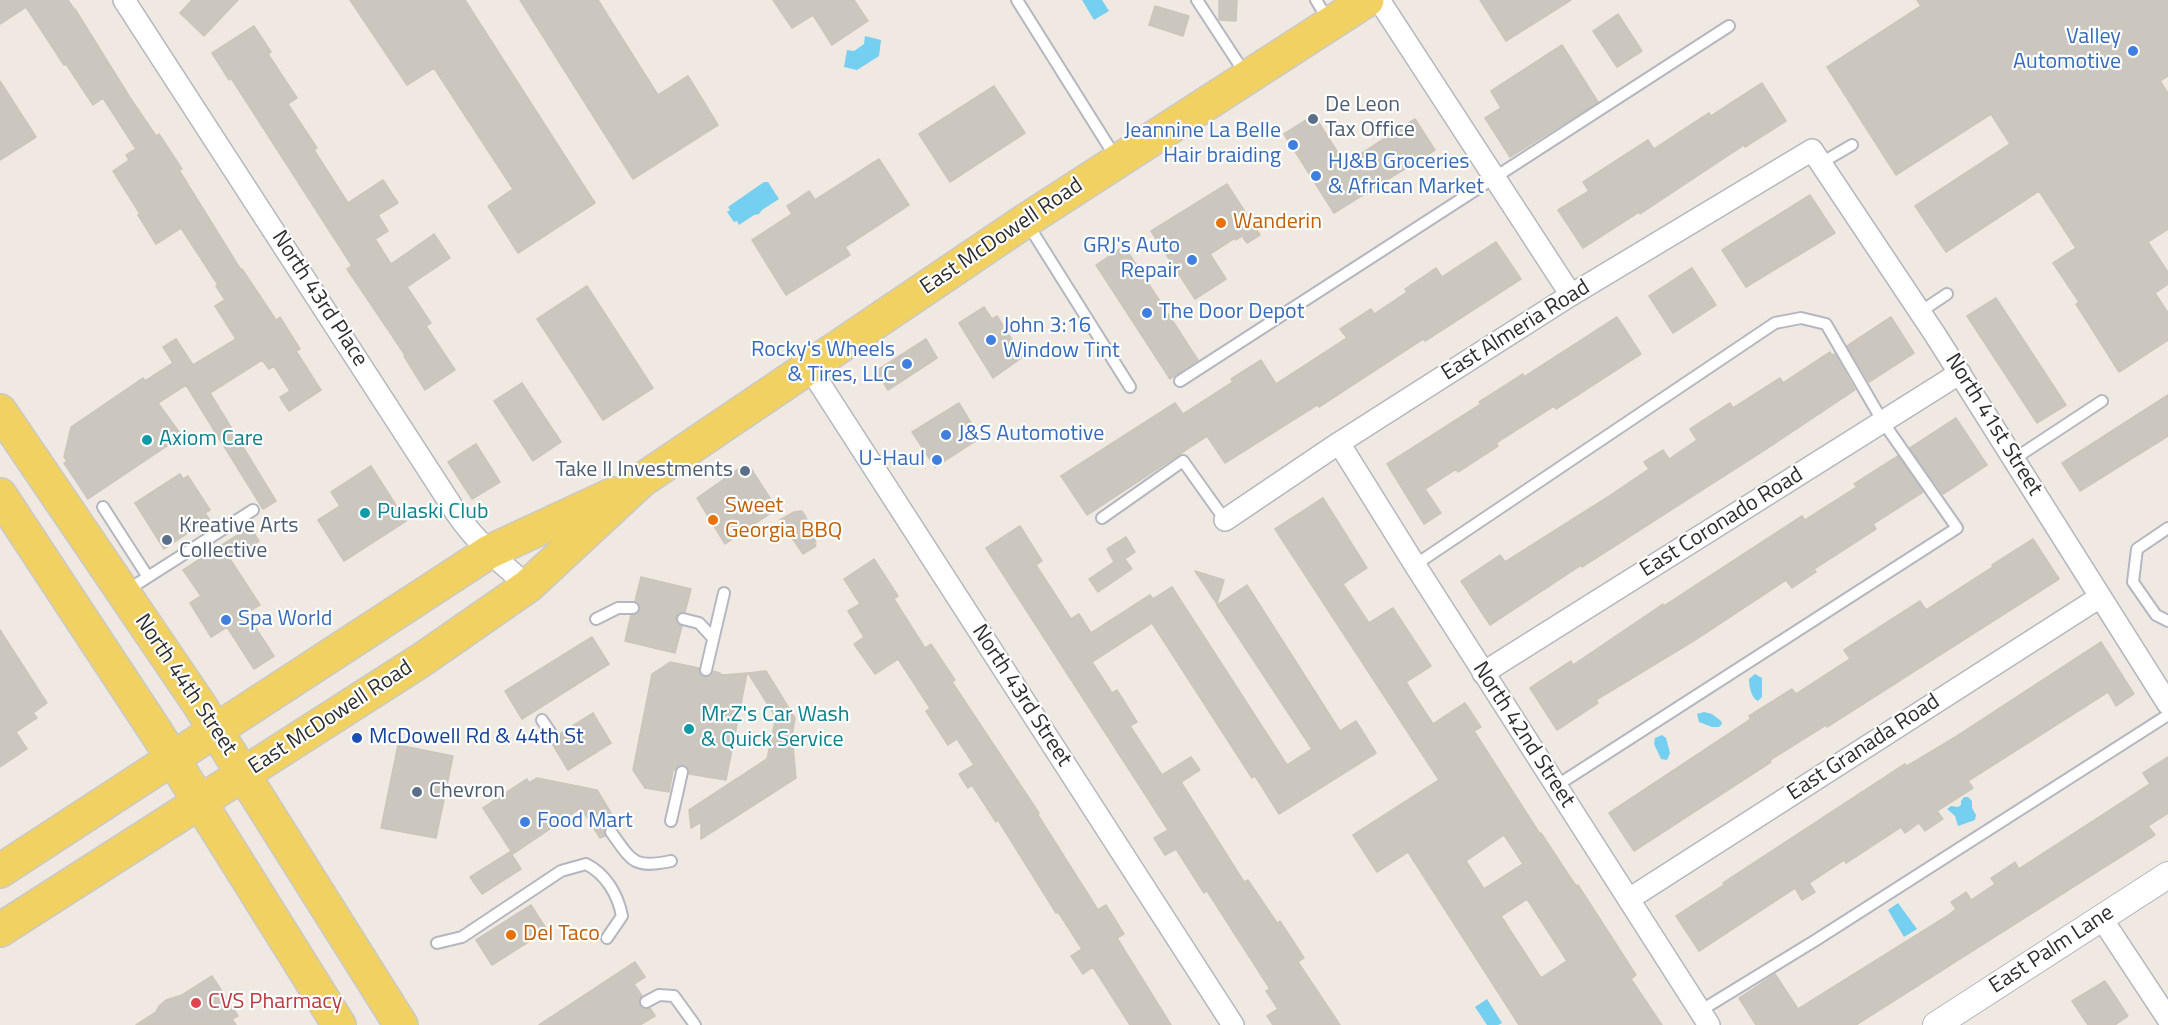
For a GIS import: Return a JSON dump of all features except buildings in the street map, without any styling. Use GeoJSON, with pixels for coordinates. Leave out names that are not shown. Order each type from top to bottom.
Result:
{"type":"FeatureCollection","features":[{"type":"Feature","properties":{"kind":"main road","name":"East McDowell Road"},"geometry":{"type":"LineString","coordinates":[[0,930],[423,659],[528,586],[642,480],[1025,221],[1248,77],[1323,12],[1367,0]]}},
{"type":"Feature","properties":{"kind":"main road","name":"North 44th Street"},"geometry":{"type":"LineString","coordinates":[[0,411],[136,585],[216,731],[401,1025]]}},
{"type":"Feature","properties":{"kind":"main road","name":"East McDowell Road"},"geometry":{"type":"LineString","coordinates":[[0,870],[489,552],[642,480]]}},
{"type":"Feature","properties":{"kind":"main road"},"geometry":{"type":"LineString","coordinates":[[0,495],[173,759],[339,1025]]}},
{"type":"Feature","properties":{"kind":"street","name":"North 43rd Place"},"geometry":{"type":"LineString","coordinates":[[124,0],[457,514],[489,552],[528,586]]}},
{"type":"Feature","properties":{"kind":"street"},"geometry":{"type":"LineString","coordinates":[[1379,0],[1571,295]]}},
{"type":"Feature","properties":{"kind":"street","name":"East Almeria Road"},"geometry":{"type":"LineString","coordinates":[[1225,520],[1339,443],[1571,295],[1817,157]]}},
{"type":"Feature","properties":{"kind":"street","name":"North 41st Street"},"geometry":{"type":"LineString","coordinates":[[1817,157],[1960,373],[2168,704]]}},
{"type":"Feature","properties":{"kind":"street","name":"North 43rd Street"},"geometry":{"type":"LineString","coordinates":[[809,367],[1233,1025]]}},
{"type":"Feature","properties":{"kind":"street","name":"East Coronado Road"},"geometry":{"type":"LineString","coordinates":[[1483,672],[1960,373]]}},
{"type":"Feature","properties":{"kind":"street","name":"North 42nd Street"},"geometry":{"type":"LineString","coordinates":[[1339,443],[1705,1018]]}},
{"type":"Feature","properties":{"kind":"street","name":"East Granada Road"},"geometry":{"type":"LineString","coordinates":[[1629,899],[2100,597]]}},
{"type":"Feature","properties":{"kind":"street","name":"East Palm Lane"},"geometry":{"type":"LineString","coordinates":[[1936,1025],[2168,875]]}},
{"type":"Feature","properties":{"kind":"street"},"geometry":{"type":"LineString","coordinates":[[2102,919],[2168,1019]]}},
{"type":"Feature","properties":{"kind":"lane"},"geometry":{"type":"LineString","coordinates":[[1017,0],[1118,161]]}},
{"type":"Feature","properties":{"kind":"lane"},"geometry":{"type":"LineString","coordinates":[[1197,0],[1248,77]]}},
{"type":"Feature","properties":{"kind":"lane"},"geometry":{"type":"LineString","coordinates":[[1180,381],[1729,26]]}},
{"type":"Feature","properties":{"kind":"lane"},"geometry":{"type":"LineString","coordinates":[[1817,157],[1852,145]]}},
{"type":"Feature","properties":{"kind":"lane"},"geometry":{"type":"LineString","coordinates":[[1025,221],[1130,387]]}},
{"type":"Feature","properties":{"kind":"lane"},"geometry":{"type":"LineString","coordinates":[[1920,312],[1947,294]]}},
{"type":"Feature","properties":{"kind":"lane"},"geometry":{"type":"LineString","coordinates":[[1415,565],[1775,322],[1801,318],[1826,324],[1883,422],[1958,528],[1556,786]]}},
{"type":"Feature","properties":{"kind":"lane"},"geometry":{"type":"LineString","coordinates":[[2014,459],[2102,401]]}},
{"type":"Feature","properties":{"kind":"lane"},"geometry":{"type":"LineString","coordinates":[[1102,518],[1183,461],[1225,520]]}},
{"type":"Feature","properties":{"kind":"lane"},"geometry":{"type":"LineString","coordinates":[[103,507],[136,585],[253,510]]}},
{"type":"Feature","properties":{"kind":"lane"},"geometry":{"type":"LineString","coordinates":[[2168,528],[2137,549],[2133,582],[2156,615],[2168,621]]}},
{"type":"Feature","properties":{"kind":"lane"},"geometry":{"type":"LineString","coordinates":[[706,670],[724,593]]}},
{"type":"Feature","properties":{"kind":"lane"},"geometry":{"type":"LineString","coordinates":[[596,619],[618,608],[633,608]]}},
{"type":"Feature","properties":{"kind":"lane"},"geometry":{"type":"LineString","coordinates":[[683,619],[699,623],[713,638]]}},
{"type":"Feature","properties":{"kind":"lane"},"geometry":{"type":"LineString","coordinates":[[1705,1018],[1816,940],[2168,715]]}},
{"type":"Feature","properties":{"kind":"lane"},"geometry":{"type":"LineString","coordinates":[[542,720],[554,738]]}},
{"type":"Feature","properties":{"kind":"lane"},"geometry":{"type":"LineString","coordinates":[[671,821],[682,772]]}},
{"type":"Feature","properties":{"kind":"lane"},"geometry":{"type":"LineString","coordinates":[[611,832],[631,860],[652,865],[671,861]]}},
{"type":"Feature","properties":{"kind":"lane"},"geometry":{"type":"LineString","coordinates":[[437,943],[462,937],[561,871],[586,864],[597,869],[619,900],[622,916],[607,938]]}},
{"type":"Feature","properties":{"kind":"lane"},"geometry":{"type":"LineString","coordinates":[[646,1002],[658,995],[674,996],[695,1025]]}},
{"type":"Feature","properties":{"kind":"water"},"geometry":{"type":"Polygon","coordinates":[[[1082,0],[1102,0],[1109,11],[1094,20],[1082,0]]]}},
{"type":"Feature","properties":{"kind":"water"},"geometry":{"type":"Polygon","coordinates":[[[865,36],[881,40],[879,56],[857,70],[844,67],[847,50],[854,51],[864,44],[865,36]]]}},
{"type":"Feature","properties":{"kind":"water"},"geometry":{"type":"Polygon","coordinates":[[[764,182],[768,182],[779,199],[739,225],[737,221],[734,222],[727,212],[730,210],[728,207],[764,182]]]}},
{"type":"Feature","properties":{"kind":"water"},"geometry":{"type":"Polygon","coordinates":[[[1755,674],[1762,678],[1762,697],[1758,701],[1752,695],[1749,685],[1749,679],[1755,674]]]}},
{"type":"Feature","properties":{"kind":"water"},"geometry":{"type":"Polygon","coordinates":[[[1704,712],[1712,714],[1722,724],[1719,727],[1712,727],[1699,722],[1697,714],[1704,712]]]}},
{"type":"Feature","properties":{"kind":"water"},"geometry":{"type":"Polygon","coordinates":[[[1662,735],[1666,738],[1670,753],[1667,760],[1661,759],[1654,744],[1655,738],[1662,735]]]}},
{"type":"Feature","properties":{"kind":"water"},"geometry":{"type":"Polygon","coordinates":[[[1964,797],[1972,801],[1975,820],[1958,826],[1955,816],[1947,809],[1961,805],[1964,797]]]}},
{"type":"Feature","properties":{"kind":"water"},"geometry":{"type":"Polygon","coordinates":[[[1898,903],[1917,929],[1904,937],[1888,910],[1898,903]]]}},
{"type":"Feature","properties":{"kind":"water"},"geometry":{"type":"Polygon","coordinates":[[[1487,999],[1502,1023],[1487,1025],[1475,1007],[1487,999]]]}},
{"type":"Feature","properties":{"kind":"place","name":"Valley Automotive"},"geometry":{"type":"Point","coordinates":[2133,51]}},
{"type":"Feature","properties":{"kind":"place","name":"De Leon Tax Office"},"geometry":{"type":"Point","coordinates":[1313,119]}},
{"type":"Feature","properties":{"kind":"place","name":"Jeannine La Belle Hair braiding"},"geometry":{"type":"Point","coordinates":[1293,145]}},
{"type":"Feature","properties":{"kind":"place","name":"HJ&B Groceries & African Market"},"geometry":{"type":"Point","coordinates":[1316,176]}},
{"type":"Feature","properties":{"kind":"place","name":"Wanderin"},"geometry":{"type":"Point","coordinates":[1221,223]}},
{"type":"Feature","properties":{"kind":"place","name":"GRJ's Auto Repair"},"geometry":{"type":"Point","coordinates":[1192,260]}},
{"type":"Feature","properties":{"kind":"place","name":"The Door Depot"},"geometry":{"type":"Point","coordinates":[1147,313]}},
{"type":"Feature","properties":{"kind":"place","name":"John 3:16 Window Tint"},"geometry":{"type":"Point","coordinates":[991,340]}},
{"type":"Feature","properties":{"kind":"place","name":"Rocky's Wheels & Tires, LLC"},"geometry":{"type":"Point","coordinates":[907,364]}},
{"type":"Feature","properties":{"kind":"place","name":"J&S Automotive"},"geometry":{"type":"Point","coordinates":[946,435]}},
{"type":"Feature","properties":{"kind":"place","name":"Axiom Care"},"geometry":{"type":"Point","coordinates":[147,440]}},
{"type":"Feature","properties":{"kind":"place","name":"U-Haul"},"geometry":{"type":"Point","coordinates":[937,460]}},
{"type":"Feature","properties":{"kind":"place","name":"Take ll Investments"},"geometry":{"type":"Point","coordinates":[745,471]}},
{"type":"Feature","properties":{"kind":"place","name":"Pulaski Club"},"geometry":{"type":"Point","coordinates":[365,513]}},
{"type":"Feature","properties":{"kind":"place","name":"Sweet Georgia BBQ"},"geometry":{"type":"Point","coordinates":[713,520]}},
{"type":"Feature","properties":{"kind":"place","name":"Kreative Arts Collective"},"geometry":{"type":"Point","coordinates":[167,540]}},
{"type":"Feature","properties":{"kind":"place","name":"Spa World"},"geometry":{"type":"Point","coordinates":[226,620]}},
{"type":"Feature","properties":{"kind":"place","name":"Mr.Z's Car Wash & Quick Service"},"geometry":{"type":"Point","coordinates":[689,729]}},
{"type":"Feature","properties":{"kind":"place","name":"McDowell Rd & 44th St"},"geometry":{"type":"Point","coordinates":[357,738]}},
{"type":"Feature","properties":{"kind":"place","name":"Chevron"},"geometry":{"type":"Point","coordinates":[417,792]}},
{"type":"Feature","properties":{"kind":"place","name":"Food Mart"},"geometry":{"type":"Point","coordinates":[525,822]}},
{"type":"Feature","properties":{"kind":"place","name":"Del Taco"},"geometry":{"type":"Point","coordinates":[511,935]}},
{"type":"Feature","properties":{"kind":"place","name":"CVS Pharmacy"},"geometry":{"type":"Point","coordinates":[196,1003]}}]}
